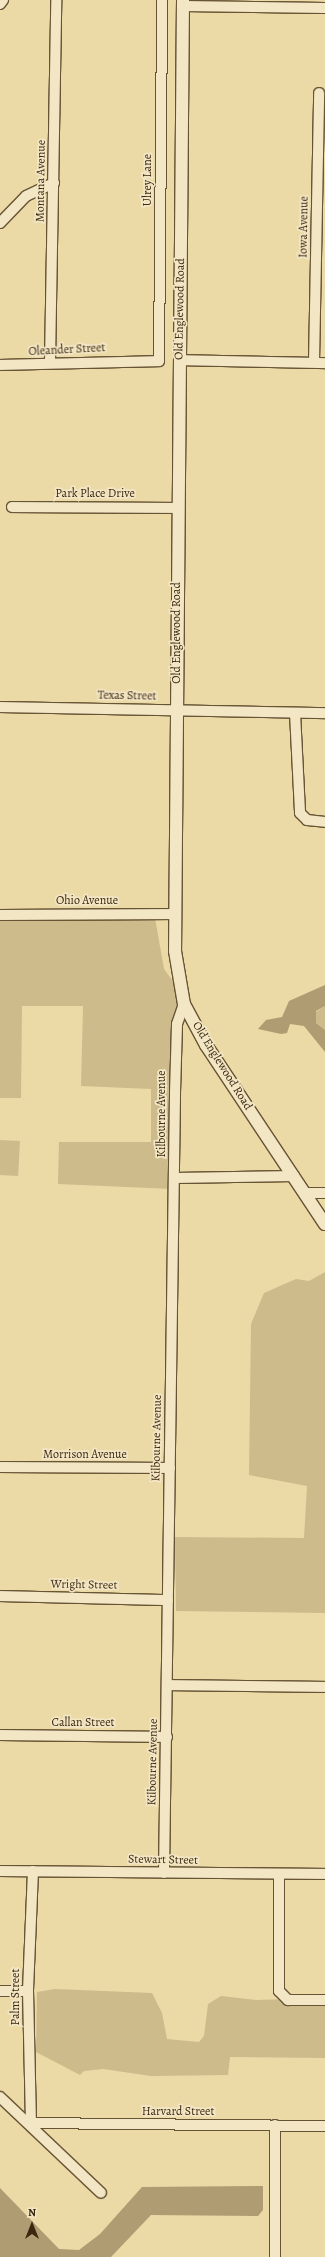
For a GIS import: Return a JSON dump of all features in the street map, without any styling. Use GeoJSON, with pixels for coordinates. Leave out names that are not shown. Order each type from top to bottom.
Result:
{"type":"FeatureCollection","features":[{"type":"Feature","properties":{"kind":"street"},"geometry":{"type":"LineString","coordinates":[[0,4],[4,0]]}},
{"type":"Feature","properties":{"kind":"street","name":"Montana Avenue"},"geometry":{"type":"LineString","coordinates":[[50,361],[56,0]]}},
{"type":"Feature","properties":{"kind":"street","name":"Ulrey Lane"},"geometry":{"type":"LineString","coordinates":[[159,360],[162,0]]}},
{"type":"Feature","properties":{"kind":"street"},"geometry":{"type":"LineString","coordinates":[[183,3],[325,8]]}},
{"type":"Feature","properties":{"kind":"street","name":"Old Englewood Road"},"geometry":{"type":"LineString","coordinates":[[183,3],[177,508],[177,710],[173,914],[184,1004],[206,1045],[325,1224]]}},
{"type":"Feature","properties":{"kind":"street","name":"Iowa Avenue"},"geometry":{"type":"LineString","coordinates":[[314,362],[319,92]]}},
{"type":"Feature","properties":{"kind":"street"},"geometry":{"type":"LineString","coordinates":[[0,223],[26,196],[54,184]]}},
{"type":"Feature","properties":{"kind":"street","name":"Oleander Street"},"geometry":{"type":"LineString","coordinates":[[0,365],[42,365],[50,361],[159,360]]}},
{"type":"Feature","properties":{"kind":"street"},"geometry":{"type":"LineString","coordinates":[[179,360],[325,363]]}},
{"type":"Feature","properties":{"kind":"street","name":"Park Place Drive"},"geometry":{"type":"LineString","coordinates":[[12,507],[177,508]]}},
{"type":"Feature","properties":{"kind":"street","name":"Texas Street"},"geometry":{"type":"LineString","coordinates":[[0,707],[325,713]]}},
{"type":"Feature","properties":{"kind":"street"},"geometry":{"type":"LineString","coordinates":[[295,713],[298,804],[303,817],[325,822]]}},
{"type":"Feature","properties":{"kind":"street","name":"Ohio Avenue"},"geometry":{"type":"LineString","coordinates":[[0,915],[173,914]]}},
{"type":"Feature","properties":{"kind":"street","name":"Kilbourne Avenue"},"geometry":{"type":"LineString","coordinates":[[164,1873],[177,1024],[184,1004]]}},
{"type":"Feature","properties":{"kind":"street"},"geometry":{"type":"LineString","coordinates":[[175,1178],[294,1176]]}},
{"type":"Feature","properties":{"kind":"street"},"geometry":{"type":"LineString","coordinates":[[305,1193],[325,1193]]}},
{"type":"Feature","properties":{"kind":"street","name":"Morrison Avenue"},"geometry":{"type":"LineString","coordinates":[[0,1467],[170,1468]]}},
{"type":"Feature","properties":{"kind":"street","name":"Wright Street"},"geometry":{"type":"LineString","coordinates":[[0,1596],[168,1600]]}},
{"type":"Feature","properties":{"kind":"street"},"geometry":{"type":"LineString","coordinates":[[167,1685],[325,1687]]}},
{"type":"Feature","properties":{"kind":"street","name":"Callan Street"},"geometry":{"type":"LineString","coordinates":[[0,1735],[167,1737]]}},
{"type":"Feature","properties":{"kind":"street","name":"Stewart Street"},"geometry":{"type":"LineString","coordinates":[[0,1871],[325,1874]]}},
{"type":"Feature","properties":{"kind":"street","name":"Palm Street"},"geometry":{"type":"LineString","coordinates":[[31,2123],[28,1991],[33,1871]]}},
{"type":"Feature","properties":{"kind":"street"},"geometry":{"type":"LineString","coordinates":[[279,1874],[279,1986],[282,1996],[288,2000],[325,2000]]}},
{"type":"Feature","properties":{"kind":"street"},"geometry":{"type":"LineString","coordinates":[[0,1991],[28,1991]]}},
{"type":"Feature","properties":{"kind":"street"},"geometry":{"type":"LineString","coordinates":[[0,2097],[31,2123],[101,2193]]}},
{"type":"Feature","properties":{"kind":"street","name":"Harvard Street"},"geometry":{"type":"LineString","coordinates":[[31,2123],[325,2126]]}},
{"type":"Feature","properties":{"kind":"street"},"geometry":{"type":"LineString","coordinates":[[275,2125],[275,2257]]}},
{"type":"Feature","properties":{"kind":"shaded area"},"geometry":{"type":"Polygon","coordinates":[[[0,914],[155,918],[164,969],[175,984],[179,1005],[172,1189],[58,1184],[59,1142],[151,1142],[151,1089],[81,1086],[83,1006],[22,1006],[21,1098],[0,1098],[0,914]]]}},
{"type":"Feature","properties":{"kind":"shaded area"},"geometry":{"type":"Polygon","coordinates":[[[325,985],[325,1006],[316,1011],[316,1023],[325,1030],[325,1052],[304,1026],[290,1024],[287,1033],[281,1034],[258,1029],[266,1020],[282,1017],[289,1001],[325,985]]]}},
{"type":"Feature","properties":{"kind":"shaded area"},"geometry":{"type":"Polygon","coordinates":[[[325,1006],[325,1030],[316,1023],[316,1012],[325,1006]]]}},
{"type":"Feature","properties":{"kind":"shaded area"},"geometry":{"type":"Polygon","coordinates":[[[0,1140],[20,1141],[18,1176],[0,1175],[0,1140]]]}},
{"type":"Feature","properties":{"kind":"shaded area"},"geometry":{"type":"Polygon","coordinates":[[[325,1272],[325,1613],[176,1611],[175,1537],[304,1538],[307,1486],[249,1475],[251,1324],[264,1293],[296,1279],[309,1281],[325,1272]]]}},
{"type":"Feature","properties":{"kind":"shaded area"},"geometry":{"type":"Polygon","coordinates":[[[55,1989],[152,1993],[162,2013],[167,2039],[199,2042],[204,2036],[208,2004],[221,1996],[256,2000],[325,1998],[325,2058],[230,2057],[228,2075],[151,2076],[103,2069],[84,2071],[80,2075],[36,2052],[37,1992],[55,1989]]]}},
{"type":"Feature","properties":{"kind":"shaded area"},"geometry":{"type":"Polygon","coordinates":[[[263,2186],[263,2210],[258,2216],[151,2215],[111,2257],[0,2257],[0,2188],[59,2249],[79,2250],[100,2234],[142,2187],[263,2186]]]}}]}
